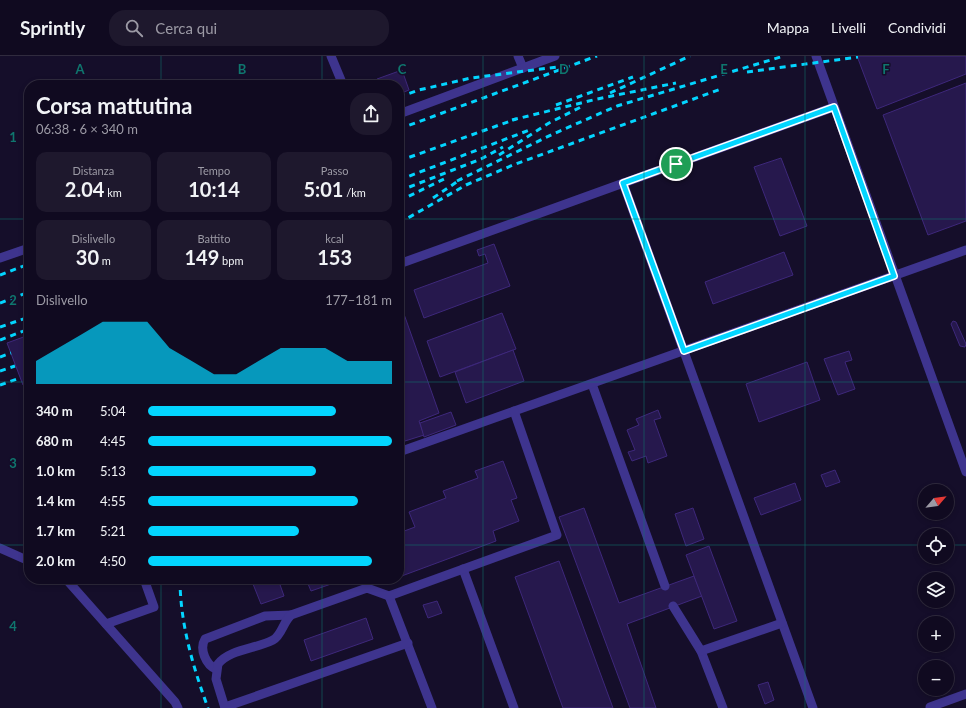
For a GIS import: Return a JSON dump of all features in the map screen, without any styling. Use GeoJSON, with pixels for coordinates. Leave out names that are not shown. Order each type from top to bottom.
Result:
{"type":"FeatureCollection","features":[{"type":"Feature","properties":{"kind":"lane"},"geometry":{"type":"LineString","coordinates":[[331,56],[341,80]]}},
{"type":"Feature","properties":{"kind":"lane"},"geometry":{"type":"LineString","coordinates":[[518,56],[523,68]]}},
{"type":"Feature","properties":{"kind":"lane"},"geometry":{"type":"LineString","coordinates":[[404,112],[555,56]]}},
{"type":"Feature","properties":{"kind":"lane"},"geometry":{"type":"LineString","coordinates":[[816,56],[894,276],[963,456],[966,472]]}},
{"type":"Feature","properties":{"kind":"lane"},"geometry":{"type":"LineString","coordinates":[[404,262],[834,107]]}},
{"type":"Feature","properties":{"kind":"lane"},"geometry":{"type":"LineString","coordinates":[[623,183],[813,708]]}},
{"type":"Feature","properties":{"kind":"lane"},"geometry":{"type":"LineString","coordinates":[[0,258],[24,250]]}},
{"type":"Feature","properties":{"kind":"lane"},"geometry":{"type":"LineString","coordinates":[[404,450],[966,250]]}},
{"type":"Feature","properties":{"kind":"lane"},"geometry":{"type":"LineString","coordinates":[[592,384],[664,586]]}},
{"type":"Feature","properties":{"kind":"lane"},"geometry":{"type":"LineString","coordinates":[[216,669],[209,665],[205,658],[202,645],[205,638],[265,616],[291,615],[369,588],[389,596],[558,535],[514,411]]}},
{"type":"Feature","properties":{"kind":"lane"},"geometry":{"type":"LineString","coordinates":[[0,548],[24,559]]}},
{"type":"Feature","properties":{"kind":"lane"},"geometry":{"type":"LineString","coordinates":[[463,569],[514,708]]}},
{"type":"Feature","properties":{"kind":"lane"},"geometry":{"type":"LineString","coordinates":[[70,584],[175,702],[178,708]]}},
{"type":"Feature","properties":{"kind":"lane"},"geometry":{"type":"LineString","coordinates":[[106,624],[154,606],[146,584]]}},
{"type":"Feature","properties":{"kind":"lane"},"geometry":{"type":"LineString","coordinates":[[368,584],[369,588]]}},
{"type":"Feature","properties":{"kind":"lane"},"geometry":{"type":"LineString","coordinates":[[389,596],[432,708]]}},
{"type":"Feature","properties":{"kind":"lane"},"geometry":{"type":"LineString","coordinates":[[673,606],[701,651],[723,708]]}},
{"type":"Feature","properties":{"kind":"lane"},"geometry":{"type":"LineString","coordinates":[[291,615],[286,620],[279,634],[272,640],[221,660],[216,669],[217,684],[225,708],[408,643]]}},
{"type":"Feature","properties":{"kind":"lane"},"geometry":{"type":"LineString","coordinates":[[701,651],[782,623]]}},
{"type":"Feature","properties":{"kind":"lane"},"geometry":{"type":"LineString","coordinates":[[931,708],[930,707],[966,694]]}},
{"type":"Feature","properties":{"kind":"building"},"geometry":{"type":"Polygon","coordinates":[[[857,56],[966,56],[966,74],[877,109],[857,56]]]}},
{"type":"Feature","properties":{"kind":"building"},"geometry":{"type":"Polygon","coordinates":[[[402,70],[409,90],[404,92],[404,80],[377,79],[402,70]]]}},
{"type":"Feature","properties":{"kind":"building"},"geometry":{"type":"Polygon","coordinates":[[[966,83],[966,221],[928,235],[883,115],[966,83]]]}},
{"type":"Feature","properties":{"kind":"building"},"geometry":{"type":"Polygon","coordinates":[[[781,158],[807,226],[780,236],[754,167],[781,158]]]}},
{"type":"Feature","properties":{"kind":"building"},"geometry":{"type":"Polygon","coordinates":[[[494,244],[510,286],[424,318],[414,290],[488,263],[485,254],[479,256],[477,250],[494,244]]]}},
{"type":"Feature","properties":{"kind":"building"},"geometry":{"type":"Polygon","coordinates":[[[784,252],[793,275],[713,304],[705,282],[784,252]]]}},
{"type":"Feature","properties":{"kind":"building"},"geometry":{"type":"Polygon","coordinates":[[[502,313],[516,349],[440,377],[427,341],[502,313]]]}},
{"type":"Feature","properties":{"kind":"building"},"geometry":{"type":"Polygon","coordinates":[[[404,314],[439,413],[419,421],[424,435],[405,441],[404,314]]]}},
{"type":"Feature","properties":{"kind":"building"},"geometry":{"type":"Polygon","coordinates":[[[953,321],[956,322],[966,344],[965,347],[960,346],[951,324],[953,321]]]}},
{"type":"Feature","properties":{"kind":"building"},"geometry":{"type":"Polygon","coordinates":[[[24,337],[23,385],[7,343],[24,337]]]}},
{"type":"Feature","properties":{"kind":"building"},"geometry":{"type":"Polygon","coordinates":[[[513,350],[524,381],[466,403],[455,372],[513,350]]]}},
{"type":"Feature","properties":{"kind":"building"},"geometry":{"type":"Polygon","coordinates":[[[849,351],[852,360],[845,362],[855,389],[838,395],[824,359],[849,351]]]}},
{"type":"Feature","properties":{"kind":"building"},"geometry":{"type":"Polygon","coordinates":[[[807,362],[820,400],[759,422],[746,384],[807,362]]]}},
{"type":"Feature","properties":{"kind":"building"},"geometry":{"type":"Polygon","coordinates":[[[658,410],[661,418],[654,420],[667,456],[648,463],[646,456],[632,461],[628,452],[635,450],[627,430],[639,425],[636,419],[658,410]]]}},
{"type":"Feature","properties":{"kind":"building"},"geometry":{"type":"Polygon","coordinates":[[[451,412],[456,425],[424,437],[420,423],[451,412]]]}},
{"type":"Feature","properties":{"kind":"building"},"geometry":{"type":"Polygon","coordinates":[[[503,461],[517,498],[511,500],[519,521],[493,531],[496,541],[404,575],[404,531],[415,527],[409,512],[446,498],[443,491],[478,478],[475,471],[503,461]]]}},
{"type":"Feature","properties":{"kind":"building"},"geometry":{"type":"Polygon","coordinates":[[[835,470],[840,482],[826,487],[821,475],[835,470]]]}},
{"type":"Feature","properties":{"kind":"building"},"geometry":{"type":"Polygon","coordinates":[[[795,483],[801,500],[761,515],[754,498],[795,483]]]}},
{"type":"Feature","properties":{"kind":"building"},"geometry":{"type":"Polygon","coordinates":[[[584,508],[619,603],[694,576],[702,596],[627,624],[656,708],[630,708],[559,517],[584,508]]]}},
{"type":"Feature","properties":{"kind":"building"},"geometry":{"type":"Polygon","coordinates":[[[693,508],[704,539],[686,546],[675,514],[693,508]]]}},
{"type":"Feature","properties":{"kind":"building"},"geometry":{"type":"Polygon","coordinates":[[[709,546],[737,621],[714,629],[686,555],[709,546]]]}},
{"type":"Feature","properties":{"kind":"building"},"geometry":{"type":"Polygon","coordinates":[[[559,561],[613,708],[563,708],[515,577],[559,561]]]}},
{"type":"Feature","properties":{"kind":"building"},"geometry":{"type":"Polygon","coordinates":[[[253,584],[280,584],[284,596],[261,604],[253,584]]]}},
{"type":"Feature","properties":{"kind":"building"},"geometry":{"type":"Polygon","coordinates":[[[308,584],[331,584],[311,591],[308,584]]]}},
{"type":"Feature","properties":{"kind":"building"},"geometry":{"type":"Polygon","coordinates":[[[437,601],[442,613],[428,618],[423,605],[437,601]]]}},
{"type":"Feature","properties":{"kind":"building"},"geometry":{"type":"Polygon","coordinates":[[[366,618],[373,639],[311,661],[304,640],[366,618]]]}},
{"type":"Feature","properties":{"kind":"building"},"geometry":{"type":"Polygon","coordinates":[[[768,682],[774,700],[765,704],[758,685],[768,682]]]}},
{"type":"Feature","properties":{"kind":"railway"},"geometry":{"type":"LineString","coordinates":[[404,127],[597,56]]}},
{"type":"Feature","properties":{"kind":"railway"},"geometry":{"type":"LineString","coordinates":[[610,93],[690,56]]}},
{"type":"Feature","properties":{"kind":"railway"},"geometry":{"type":"LineString","coordinates":[[457,181],[553,134],[617,106],[784,56]]}},
{"type":"Feature","properties":{"kind":"railway"},"geometry":{"type":"LineString","coordinates":[[747,72],[858,57]]}},
{"type":"Feature","properties":{"kind":"railway"},"geometry":{"type":"LineString","coordinates":[[404,95],[419,90],[471,78],[557,67]]}},
{"type":"Feature","properties":{"kind":"railway"},"geometry":{"type":"LineString","coordinates":[[556,105],[633,77]]}},
{"type":"Feature","properties":{"kind":"railway"},"geometry":{"type":"LineString","coordinates":[[512,120],[597,99],[676,83]]}},
{"type":"Feature","properties":{"kind":"railway"},"geometry":{"type":"LineString","coordinates":[[404,220],[466,185],[513,165],[721,89]]}},
{"type":"Feature","properties":{"kind":"railway"},"geometry":{"type":"LineString","coordinates":[[499,155],[549,123],[581,107]]}},
{"type":"Feature","properties":{"kind":"railway"},"geometry":{"type":"LineString","coordinates":[[404,159],[516,119]]}},
{"type":"Feature","properties":{"kind":"railway"},"geometry":{"type":"LineString","coordinates":[[404,178],[532,129]]}},
{"type":"Feature","properties":{"kind":"railway"},"geometry":{"type":"LineString","coordinates":[[404,189],[481,159],[503,147]]}},
{"type":"Feature","properties":{"kind":"railway"},"geometry":{"type":"LineString","coordinates":[[404,199],[444,179]]}},
{"type":"Feature","properties":{"kind":"railway"},"geometry":{"type":"LineString","coordinates":[[433,198],[461,179]]}},
{"type":"Feature","properties":{"kind":"railway"},"geometry":{"type":"LineString","coordinates":[[0,275],[24,266]]}},
{"type":"Feature","properties":{"kind":"railway"},"geometry":{"type":"LineString","coordinates":[[0,303],[24,294]]}},
{"type":"Feature","properties":{"kind":"railway"},"geometry":{"type":"LineString","coordinates":[[0,327],[24,319]]}},
{"type":"Feature","properties":{"kind":"railway"},"geometry":{"type":"LineString","coordinates":[[0,340],[24,331]]}},
{"type":"Feature","properties":{"kind":"railway"},"geometry":{"type":"LineString","coordinates":[[0,357],[11,353]]}},
{"type":"Feature","properties":{"kind":"railway"},"geometry":{"type":"LineString","coordinates":[[0,371],[15,366]]}},
{"type":"Feature","properties":{"kind":"railway"},"geometry":{"type":"LineString","coordinates":[[0,385],[20,378]]}},
{"type":"Feature","properties":{"kind":"railway"},"geometry":{"type":"LineString","coordinates":[[180,584],[182,612],[188,645],[208,708]]}},
{"type":"Feature","properties":{"kind":"route"},"geometry":{"type":"LineString","coordinates":[[834,107],[894,276],[684,351],[623,183],[676,164],[834,107]]}}]}
